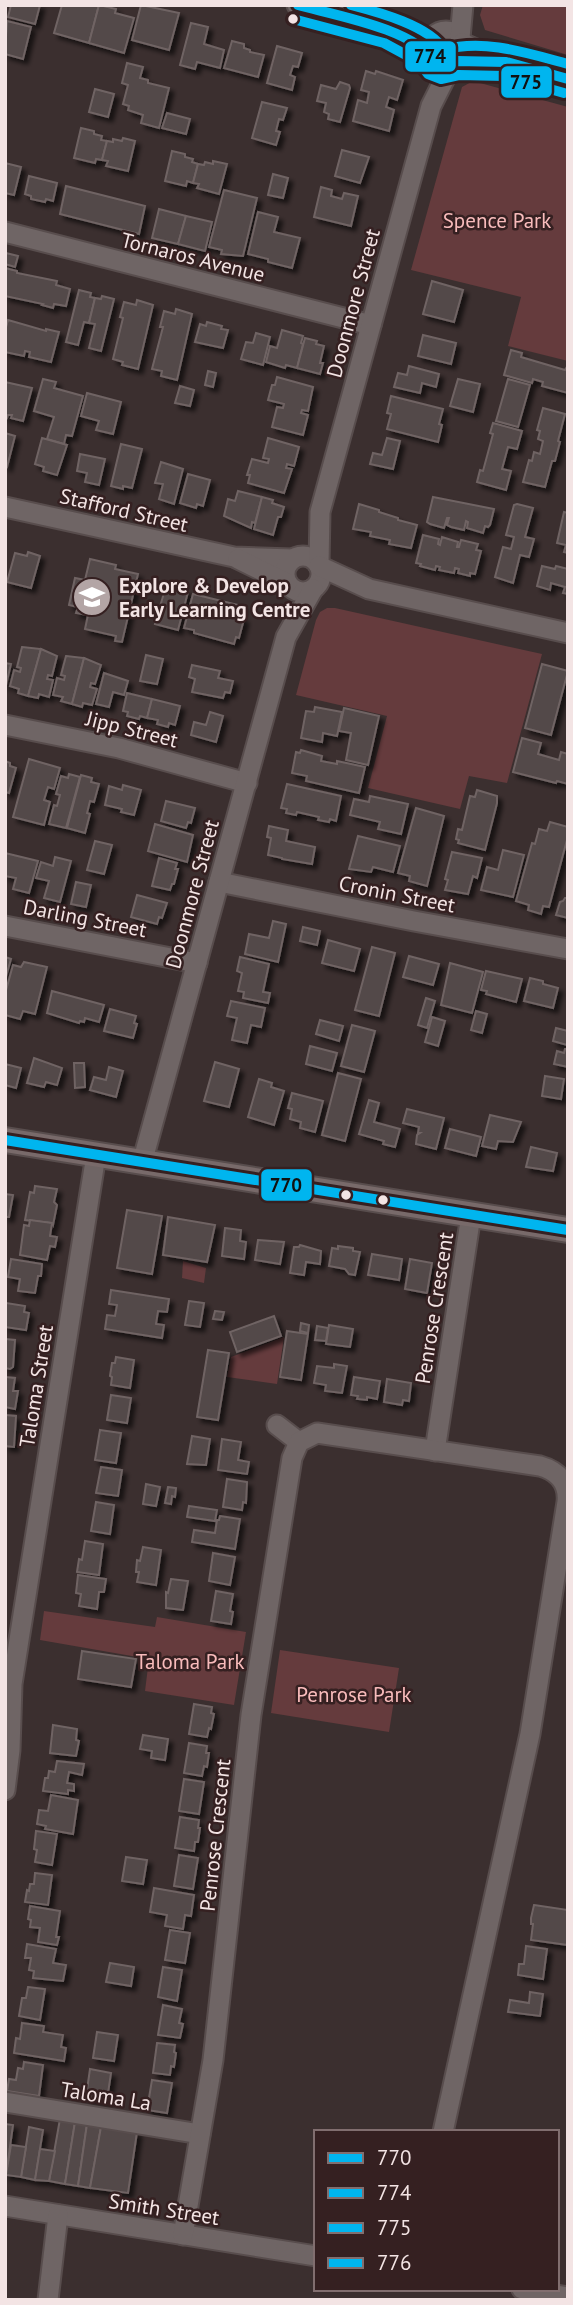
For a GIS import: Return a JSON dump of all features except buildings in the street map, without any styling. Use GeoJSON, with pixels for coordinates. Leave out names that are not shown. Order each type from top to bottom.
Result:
{"type":"FeatureCollection","features":[{"type":"Feature","properties":{"kind":"main road"},"geometry":{"type":"LineString","coordinates":[[5,1140],[568,1230]]}},
{"type":"Feature","properties":{"kind":"street"},"geometry":{"type":"LineString","coordinates":[[297,5],[452,45]]}},
{"type":"Feature","properties":{"kind":"street","name":"Doonmore Street"},"geometry":{"type":"LineString","coordinates":[[452,45],[456,5]]}},
{"type":"Feature","properties":{"kind":"street","name":"Doonmore Street"},"geometry":{"type":"LineString","coordinates":[[319,565],[320,512],[431,106],[463,5]]}},
{"type":"Feature","properties":{"kind":"street"},"geometry":{"type":"LineString","coordinates":[[389,30],[430,55],[431,39],[568,79]]}},
{"type":"Feature","properties":{"kind":"street","name":"Doonmore Street"},"geometry":{"type":"LineString","coordinates":[[430,55],[431,106]]}},
{"type":"Feature","properties":{"kind":"street","name":"Tornaros Avenue"},"geometry":{"type":"LineString","coordinates":[[5,232],[371,324]]}},
{"type":"Feature","properties":{"kind":"street","name":"Stafford Street"},"geometry":{"type":"LineString","coordinates":[[5,506],[234,557],[292,558]]}},
{"type":"Feature","properties":{"kind":"street","name":"Doonmore Street"},"geometry":{"type":"LineString","coordinates":[[292,558],[320,512]]}},
{"type":"Feature","properties":{"kind":"street"},"geometry":{"type":"LineString","coordinates":[[319,565],[320,580],[313,589],[307,592],[296,591],[287,584],[285,567],[298,555],[310,557],[319,565],[369,589]]}},
{"type":"Feature","properties":{"kind":"street","name":"Stafford Street"},"geometry":{"type":"LineString","coordinates":[[234,557],[287,584]]}},
{"type":"Feature","properties":{"kind":"street","name":"Doonmore Street"},"geometry":{"type":"LineString","coordinates":[[142,1163],[286,637],[287,584]]}},
{"type":"Feature","properties":{"kind":"street"},"geometry":{"type":"LineString","coordinates":[[313,589],[369,589],[568,633]]}},
{"type":"Feature","properties":{"kind":"street","name":"Doonmore Street"},"geometry":{"type":"LineString","coordinates":[[286,637],[313,589]]}},
{"type":"Feature","properties":{"kind":"street","name":"Jipp Street"},"geometry":{"type":"LineString","coordinates":[[5,725],[119,748],[247,783]]}},
{"type":"Feature","properties":{"kind":"street","name":"Cronin Street"},"geometry":{"type":"LineString","coordinates":[[219,882],[568,949]]}},
{"type":"Feature","properties":{"kind":"street","name":"Darling Street"},"geometry":{"type":"LineString","coordinates":[[5,926],[197,963]]}},
{"type":"Feature","properties":{"kind":"street","name":"Taloma Street"},"geometry":{"type":"LineString","coordinates":[[5,1790],[10,1750],[12,1684],[96,1155]]}},
{"type":"Feature","properties":{"kind":"street","name":"Penrose Crescent"},"geometry":{"type":"LineString","coordinates":[[435,1451],[471,1215]]}},
{"type":"Feature","properties":{"kind":"street"},"geometry":{"type":"LineString","coordinates":[[277,1425],[299,1442],[310,1435],[325,1433],[540,1466],[566,1481],[567,1503],[530,1734],[443,2130]]}},
{"type":"Feature","properties":{"kind":"street","name":"Penrose Crescent"},"geometry":{"type":"LineString","coordinates":[[183,2235],[213,2060],[251,1715],[292,1458],[299,1442]]}},
{"type":"Feature","properties":{"kind":"street","name":"Taloma La"},"geometry":{"type":"LineString","coordinates":[[5,2102],[200,2134]]}},
{"type":"Feature","properties":{"kind":"street","name":"Smith Street"},"geometry":{"type":"LineString","coordinates":[[5,2207],[314,2256]]}},
{"type":"Feature","properties":{"kind":"street"},"geometry":{"type":"LineString","coordinates":[[48,2300],[58,2215]]}},
{"type":"Feature","properties":{"kind":"street"},"geometry":{"type":"LineString","coordinates":[[534,2291],[568,2297]]}},
{"type":"Feature","properties":{"kind":"green space"},"geometry":{"type":"Polygon","coordinates":[[[483,5],[568,5],[568,55],[485,30],[480,15],[483,5]]]}},
{"type":"Feature","properties":{"kind":"green space","name":"Spence Park"},"geometry":{"type":"Polygon","coordinates":[[[473,81],[568,107],[568,361],[508,346],[521,297],[411,270],[462,87],[473,81]]]}},
{"type":"Feature","properties":{"kind":"green space"},"geometry":{"type":"Polygon","coordinates":[[[327,608],[542,654],[507,783],[469,776],[460,809],[368,788],[387,716],[296,695],[316,620],[320,612],[327,608]]]}},
{"type":"Feature","properties":{"kind":"green space"},"geometry":{"type":"Polygon","coordinates":[[[183,1261],[206,1268],[204,1283],[182,1278],[183,1261]]]}},
{"type":"Feature","properties":{"kind":"green space"},"geometry":{"type":"Polygon","coordinates":[[[284,1337],[277,1384],[227,1377],[231,1357],[284,1337]]]}},
{"type":"Feature","properties":{"kind":"green space","name":"Taloma Park"},"geometry":{"type":"Polygon","coordinates":[[[44,1611],[155,1627],[157,1617],[246,1632],[234,1705],[145,1691],[149,1659],[40,1640],[44,1611]]]}},
{"type":"Feature","properties":{"kind":"green space","name":"Penrose Park"},"geometry":{"type":"Polygon","coordinates":[[[280,1650],[399,1668],[389,1732],[271,1713],[280,1650]]]}},
{"type":"Feature","properties":{"kind":"transit line","name":"774"},"geometry":{"type":"LineString","coordinates":[[298,5],[392,32],[425,50],[435,62],[444,65],[457,61],[506,62],[568,79]]}},
{"type":"Feature","properties":{"kind":"transit line","name":"776"},"geometry":{"type":"LineString","coordinates":[[351,5],[416,27],[437,41],[444,50],[491,47],[568,64]]}},
{"type":"Feature","properties":{"kind":"transit line","name":"775"},"geometry":{"type":"LineString","coordinates":[[293,19],[384,43],[419,62],[428,74],[441,79],[459,75],[504,76],[564,93]]}},
{"type":"Feature","properties":{"kind":"transit line","name":"770"},"geometry":{"type":"LineString","coordinates":[[5,1140],[568,1230]]}},
{"type":"Feature","properties":{"kind":"place","name":"Explore & Develop Early Learning Centre"},"geometry":{"type":"Point","coordinates":[92,597]}}]}
